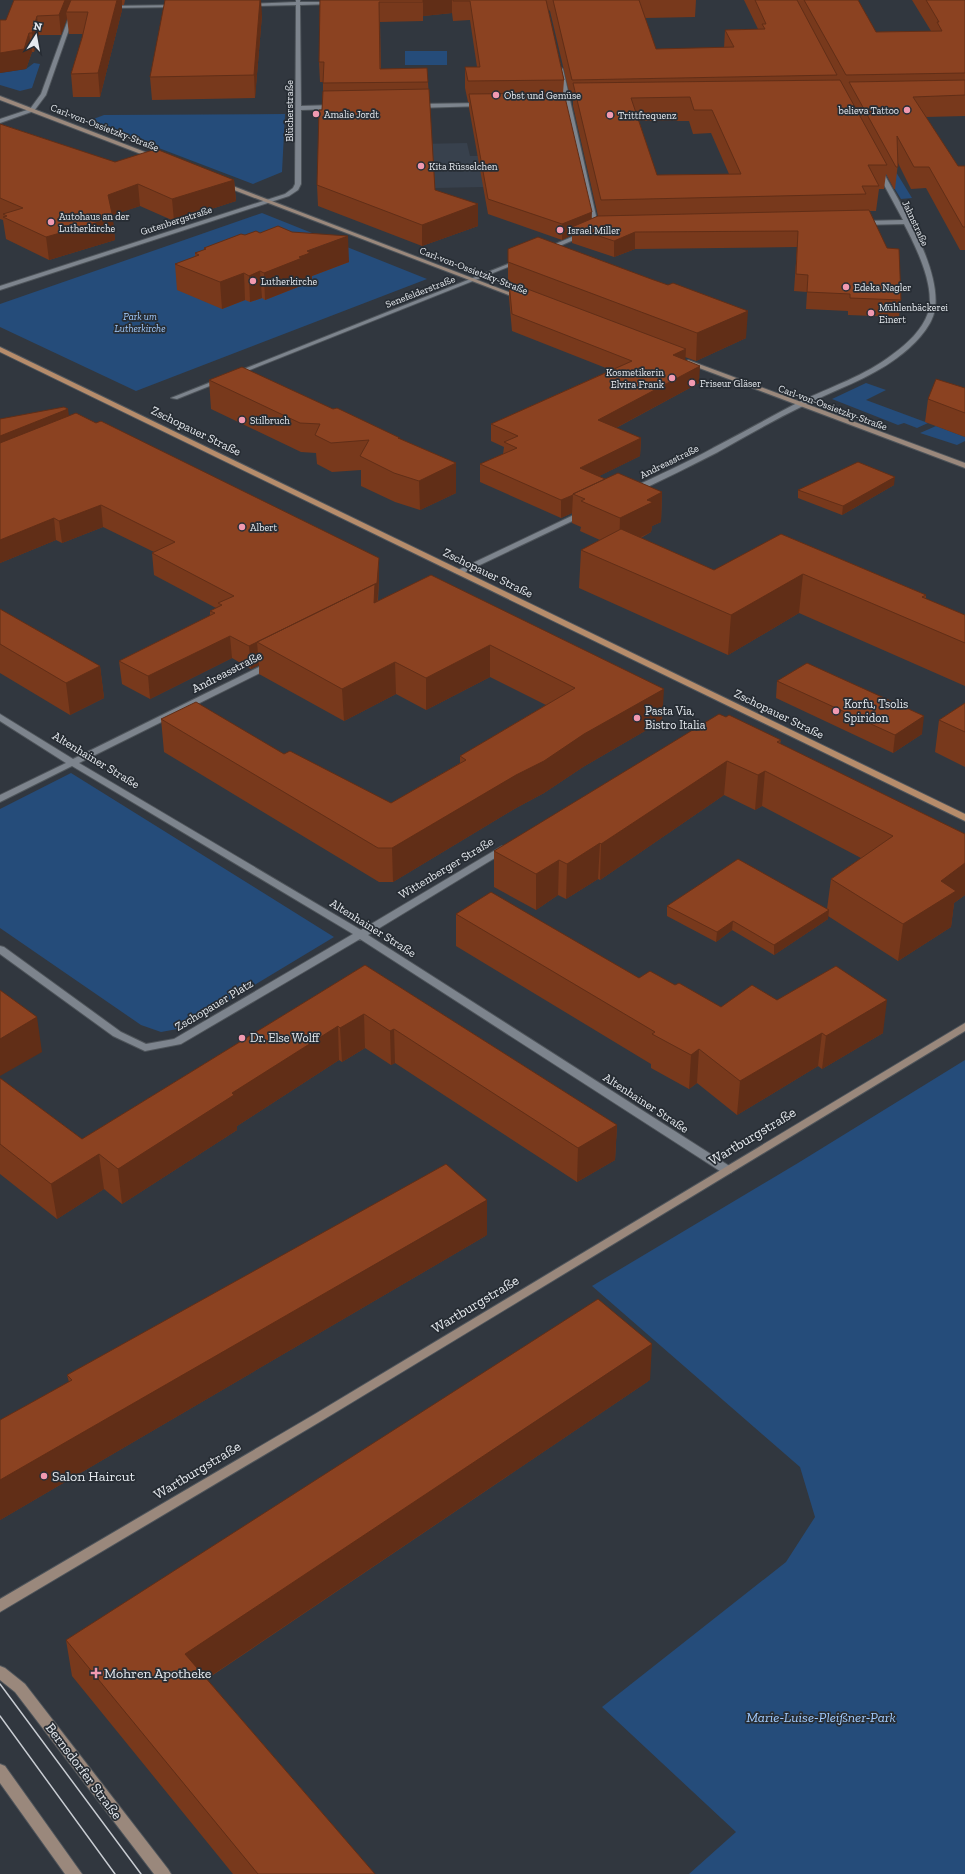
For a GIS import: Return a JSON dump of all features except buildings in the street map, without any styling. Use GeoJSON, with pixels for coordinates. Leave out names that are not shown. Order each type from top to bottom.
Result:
{"type":"FeatureCollection","features":[{"type":"Feature","properties":{"kind":"main road","name":"Zschopauer Straße"},"geometry":{"type":"LineString","coordinates":[[0,350],[965,818]]}},
{"type":"Feature","properties":{"kind":"street"},"geometry":{"type":"LineString","coordinates":[[244,5],[298,2],[342,3]]}},
{"type":"Feature","properties":{"kind":"street","name":"Blücherstraße"},"geometry":{"type":"LineString","coordinates":[[267,200],[287,195],[296,190],[298,184],[298,2]]}},
{"type":"Feature","properties":{"kind":"street"},"geometry":{"type":"LineString","coordinates":[[104,7],[183,6]]}},
{"type":"Feature","properties":{"kind":"street"},"geometry":{"type":"LineString","coordinates":[[0,121],[32,110],[44,94],[74,12]]}},
{"type":"Feature","properties":{"kind":"street"},"geometry":{"type":"LineString","coordinates":[[559,64],[596,229]]}},
{"type":"Feature","properties":{"kind":"street","name":"Carl-von-Ossietzky-Straße"},"geometry":{"type":"LineString","coordinates":[[0,98],[160,159]]}},
{"type":"Feature","properties":{"kind":"street"},"geometry":{"type":"LineString","coordinates":[[561,104],[577,103]]}},
{"type":"Feature","properties":{"kind":"street"},"geometry":{"type":"LineString","coordinates":[[412,106],[490,105]]}},
{"type":"Feature","properties":{"kind":"street"},"geometry":{"type":"LineString","coordinates":[[298,108],[343,107]]}},
{"type":"Feature","properties":{"kind":"street","name":"Jahnstraße"},"geometry":{"type":"LineString","coordinates":[[799,405],[878,366],[905,349],[926,323],[932,309],[934,292],[930,279],[907,222],[874,162]]}},
{"type":"Feature","properties":{"kind":"street","name":"Carl-von-Ossietzky-Straße"},"geometry":{"type":"LineString","coordinates":[[217,181],[529,301]]}},
{"type":"Feature","properties":{"kind":"street","name":"Gutenbergstraße"},"geometry":{"type":"LineString","coordinates":[[0,288],[267,200]]}},
{"type":"Feature","properties":{"kind":"street"},"geometry":{"type":"LineString","coordinates":[[853,224],[907,222]]}},
{"type":"Feature","properties":{"kind":"street"},"geometry":{"type":"LineString","coordinates":[[545,251],[596,229],[604,229]]}},
{"type":"Feature","properties":{"kind":"street","name":"Senefelderstraße"},"geometry":{"type":"LineString","coordinates":[[175,398],[524,259]]}},
{"type":"Feature","properties":{"kind":"street","name":"Carl-von-Ossietzky-Straße"},"geometry":{"type":"LineString","coordinates":[[683,360],[799,405],[965,466]]}},
{"type":"Feature","properties":{"kind":"street","name":"Andreasstraße"},"geometry":{"type":"LineString","coordinates":[[626,493],[702,457],[799,405]]}},
{"type":"Feature","properties":{"kind":"street"},"geometry":{"type":"LineString","coordinates":[[458,572],[591,510]]}},
{"type":"Feature","properties":{"kind":"street","name":"Andreasstraße"},"geometry":{"type":"LineString","coordinates":[[73,763],[277,661]]}},
{"type":"Feature","properties":{"kind":"street","name":"Altenhainer Straße"},"geometry":{"type":"LineString","coordinates":[[0,717],[73,763],[360,934],[727,1170]]}},
{"type":"Feature","properties":{"kind":"street"},"geometry":{"type":"LineString","coordinates":[[0,798],[73,763]]}},
{"type":"Feature","properties":{"kind":"street","name":"Wittenberger Straße"},"geometry":{"type":"LineString","coordinates":[[360,934],[512,844]]}},
{"type":"Feature","properties":{"kind":"street","name":"Zschopauer Platz"},"geometry":{"type":"LineString","coordinates":[[0,949],[117,1034],[146,1048],[177,1042],[360,934]]}},
{"type":"Feature","properties":{"kind":"street","name":"Wartburgstraße"},"geometry":{"type":"LineString","coordinates":[[0,1606],[319,1417],[965,1026]]}},
{"type":"Feature","properties":{"kind":"street","name":"Bernsdorfer Straße"},"geometry":{"type":"LineString","coordinates":[[0,1672],[20,1688],[163,1874]]}},
{"type":"Feature","properties":{"kind":"street"},"geometry":{"type":"LineString","coordinates":[[0,1771],[74,1874]]}},
{"type":"Feature","properties":{"kind":"shaded area","name":"Kita Rüsselchen"},"geometry":{"type":"Polygon","coordinates":[[[467,143],[470,156],[482,156],[485,183],[483,187],[341,190],[319,146],[467,143]]]}},
{"type":"Feature","properties":{"kind":"green space"},"geometry":{"type":"Polygon","coordinates":[[[405,51],[447,51],[447,65],[405,65],[405,51]]]}},
{"type":"Feature","properties":{"kind":"green space"},"geometry":{"type":"Polygon","coordinates":[[[34,63],[40,64],[32,88],[20,91],[0,85],[0,73],[26,69],[34,63]]]}},
{"type":"Feature","properties":{"kind":"green space"},"geometry":{"type":"Polygon","coordinates":[[[285,114],[282,172],[253,184],[88,121],[104,115],[285,114]]]}},
{"type":"Feature","properties":{"kind":"green space"},"geometry":{"type":"Polygon","coordinates":[[[896,172],[912,198],[901,199],[885,173],[896,172]]]}},
{"type":"Feature","properties":{"kind":"green space","name":"Park um Lutherkirche"},"geometry":{"type":"Polygon","coordinates":[[[262,213],[427,279],[136,391],[0,327],[0,304],[262,213]]]}},
{"type":"Feature","properties":{"kind":"green space"},"geometry":{"type":"Polygon","coordinates":[[[866,383],[886,390],[866,400],[928,423],[917,428],[904,423],[898,425],[832,399],[866,383]]]}},
{"type":"Feature","properties":{"kind":"green space"},"geometry":{"type":"Polygon","coordinates":[[[936,426],[965,437],[965,441],[957,445],[920,433],[936,426]]]}},
{"type":"Feature","properties":{"kind":"green space"},"geometry":{"type":"Polygon","coordinates":[[[71,773],[334,937],[183,1028],[161,1032],[141,1025],[0,928],[0,809],[71,773]]]}},
{"type":"Feature","properties":{"kind":"green space","name":"Marie-Luise-Pleißner-Park"},"geometry":{"type":"Polygon","coordinates":[[[965,1060],[965,1874],[689,1874],[736,1832],[602,1707],[786,1562],[815,1517],[800,1467],[592,1286],[798,1163],[965,1060]]]}},
{"type":"Feature","properties":{"kind":"tram line"},"geometry":{"type":"LineString","coordinates":[[0,1684],[141,1874]]}},
{"type":"Feature","properties":{"kind":"tram line"},"geometry":{"type":"LineString","coordinates":[[0,1716],[115,1874]]}},
{"type":"Feature","properties":{"kind":"place","name":"Obst und Gemüse"},"geometry":{"type":"Point","coordinates":[496,95]}},
{"type":"Feature","properties":{"kind":"place","name":"believa Tattoo"},"geometry":{"type":"Point","coordinates":[907,110]}},
{"type":"Feature","properties":{"kind":"place","name":"Amalie Jordt"},"geometry":{"type":"Point","coordinates":[316,114]}},
{"type":"Feature","properties":{"kind":"place","name":"Trittfrequenz"},"geometry":{"type":"Point","coordinates":[610,115]}},
{"type":"Feature","properties":{"kind":"place","name":"Kita Rüsselchen"},"geometry":{"type":"Point","coordinates":[421,166]}},
{"type":"Feature","properties":{"kind":"place","name":"Autohaus an der Lutherkirche"},"geometry":{"type":"Point","coordinates":[51,222]}},
{"type":"Feature","properties":{"kind":"place","name":"Israel Miller"},"geometry":{"type":"Point","coordinates":[560,230]}},
{"type":"Feature","properties":{"kind":"place","name":"Lutherkirche"},"geometry":{"type":"Point","coordinates":[253,281]}},
{"type":"Feature","properties":{"kind":"place","name":"Edeka Nagler"},"geometry":{"type":"Point","coordinates":[846,287]}},
{"type":"Feature","properties":{"kind":"place","name":"Mühlenbäckerei Einert"},"geometry":{"type":"Point","coordinates":[871,313]}},
{"type":"Feature","properties":{"kind":"place","name":"Kosmetikerin Elvira Frank"},"geometry":{"type":"Point","coordinates":[672,378]}},
{"type":"Feature","properties":{"kind":"place","name":"Friseur Gläser"},"geometry":{"type":"Point","coordinates":[692,383]}},
{"type":"Feature","properties":{"kind":"place","name":"Stilbruch"},"geometry":{"type":"Point","coordinates":[242,420]}},
{"type":"Feature","properties":{"kind":"place","name":"Albert"},"geometry":{"type":"Point","coordinates":[242,527]}},
{"type":"Feature","properties":{"kind":"place","name":"Korfu, Tsolis Spiridon"},"geometry":{"type":"Point","coordinates":[836,711]}},
{"type":"Feature","properties":{"kind":"place","name":"Pasta Via, Bistro Italia"},"geometry":{"type":"Point","coordinates":[637,718]}},
{"type":"Feature","properties":{"kind":"place","name":"Dr. Else Wolff"},"geometry":{"type":"Point","coordinates":[242,1038]}},
{"type":"Feature","properties":{"kind":"place","name":"Salon Haircut"},"geometry":{"type":"Point","coordinates":[44,1476]}},
{"type":"Feature","properties":{"kind":"place","name":"Mohren Apotheke"},"geometry":{"type":"Point","coordinates":[96,1673]}}]}
